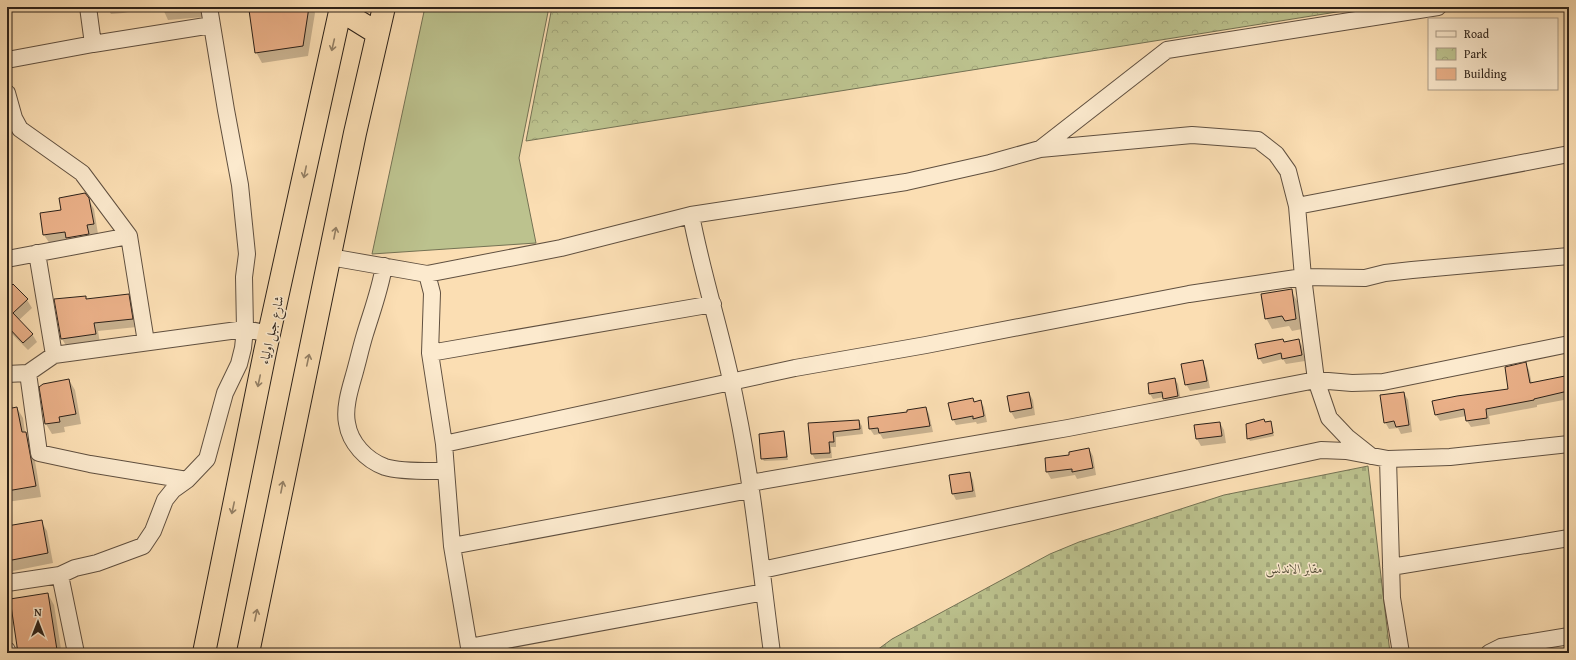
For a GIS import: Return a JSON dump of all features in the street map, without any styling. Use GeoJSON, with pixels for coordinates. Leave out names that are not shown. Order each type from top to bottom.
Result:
{"type":"FeatureCollection","features":[{"type":"Feature","properties":{"kind":"highway"},"geometry":{"type":"LineString","coordinates":[[248,653],[355,133],[384,7]]}},
{"type":"Feature","properties":{"kind":"highway"},"geometry":{"type":"LineString","coordinates":[[341,9],[377,33]]}},
{"type":"Feature","properties":{"kind":"highway","name":"شارع جبل اولياء"},"geometry":{"type":"LineString","coordinates":[[204,653],[230,520],[341,9]]}},
{"type":"Feature","properties":{"kind":"street"},"geometry":{"type":"LineString","coordinates":[[88,7],[93,44]]}},
{"type":"Feature","properties":{"kind":"street"},"geometry":{"type":"LineString","coordinates":[[7,583],[60,575],[75,568],[97,563],[143,546],[154,531],[165,500],[173,490],[187,480],[207,459],[226,393],[239,364],[243,348],[245,329],[244,277],[247,254],[240,185],[210,7]]}},
{"type":"Feature","properties":{"kind":"street"},"geometry":{"type":"LineString","coordinates":[[1040,149],[1166,50],[1438,7]]}},
{"type":"Feature","properties":{"kind":"street"},"geometry":{"type":"LineString","coordinates":[[7,60],[93,44],[212,25]]}},
{"type":"Feature","properties":{"kind":"street"},"geometry":{"type":"LineString","coordinates":[[7,93],[14,118],[20,129],[82,173],[129,236],[146,342]]}},
{"type":"Feature","properties":{"kind":"street"},"geometry":{"type":"LineString","coordinates":[[330,257],[428,274],[561,248],[692,215],[906,182],[990,163],[1040,149],[1192,135],[1258,140],[1276,154],[1288,171],[1297,206],[1303,277],[1316,380],[1329,418],[1337,428],[1371,456]]}},
{"type":"Feature","properties":{"kind":"street"},"geometry":{"type":"LineString","coordinates":[[1297,206],[1569,154]]}},
{"type":"Feature","properties":{"kind":"street"},"geometry":{"type":"LineString","coordinates":[[692,215],[698,252],[713,304],[732,382],[750,486],[772,653]]}},
{"type":"Feature","properties":{"kind":"street"},"geometry":{"type":"LineString","coordinates":[[7,259],[129,236]]}},
{"type":"Feature","properties":{"kind":"street"},"geometry":{"type":"LineString","coordinates":[[37,253],[54,355]]}},
{"type":"Feature","properties":{"kind":"street"},"geometry":{"type":"LineString","coordinates":[[444,444],[732,382],[1189,294],[1303,277],[1365,278],[1385,273],[1412,270],[1569,256]]}},
{"type":"Feature","properties":{"kind":"street"},"geometry":{"type":"LineString","coordinates":[[384,266],[380,289],[364,334],[349,396],[347,424],[354,443],[361,451],[368,457],[386,467],[426,471],[446,471]]}},
{"type":"Feature","properties":{"kind":"street"},"geometry":{"type":"LineString","coordinates":[[428,274],[432,293],[430,352],[444,444],[452,546],[470,650],[764,592]]}},
{"type":"Feature","properties":{"kind":"street"},"geometry":{"type":"LineString","coordinates":[[430,352],[713,304]]}},
{"type":"Feature","properties":{"kind":"street"},"geometry":{"type":"LineString","coordinates":[[7,374],[28,373],[54,355],[245,329],[270,334]]}},
{"type":"Feature","properties":{"kind":"street"},"geometry":{"type":"LineString","coordinates":[[452,546],[750,486],[1068,428],[1316,380],[1352,383],[1383,382],[1569,344]]}},
{"type":"Feature","properties":{"kind":"street"},"geometry":{"type":"LineString","coordinates":[[28,373],[39,453],[187,480]]}},
{"type":"Feature","properties":{"kind":"street"},"geometry":{"type":"LineString","coordinates":[[762,570],[1321,450],[1346,451],[1388,459],[1450,457],[1569,444]]}},
{"type":"Feature","properties":{"kind":"street"},"geometry":{"type":"LineString","coordinates":[[1388,459],[1392,598],[1402,653]]}},
{"type":"Feature","properties":{"kind":"street"},"geometry":{"type":"LineString","coordinates":[[1391,567],[1569,538]]}},
{"type":"Feature","properties":{"kind":"street"},"geometry":{"type":"LineString","coordinates":[[60,575],[76,653]]}},
{"type":"Feature","properties":{"kind":"street"},"geometry":{"type":"LineString","coordinates":[[1490,653],[1501,647],[1569,636]]}},
{"type":"Feature","properties":{"kind":"green space"},"geometry":{"type":"Polygon","coordinates":[[[425,7],[549,7],[519,158],[536,243],[372,254],[425,7]]]}},
{"type":"Feature","properties":{"kind":"green space"},"geometry":{"type":"Polygon","coordinates":[[[552,7],[1368,7],[526,141],[552,7]]]}},
{"type":"Feature","properties":{"kind":"green space","name":"مقابر الاندلس"},"geometry":{"type":"Polygon","coordinates":[[[1368,466],[1390,653],[873,653],[892,639],[1050,554],[1079,542],[1224,495],[1368,466]]]}},
{"type":"Feature","properties":{"kind":"building"},"geometry":{"type":"Polygon","coordinates":[[[272,7],[309,7],[303,46],[255,53],[249,10],[272,7]]]}},
{"type":"Feature","properties":{"kind":"building"},"geometry":{"type":"Polygon","coordinates":[[[85,193],[89,198],[94,224],[87,225],[89,234],[66,238],[65,232],[43,235],[40,213],[61,210],[59,198],[85,193]]]}},
{"type":"Feature","properties":{"kind":"building"},"geometry":{"type":"Polygon","coordinates":[[[7,279],[28,299],[13,313],[33,334],[23,343],[7,326],[7,279]]]}},
{"type":"Feature","properties":{"kind":"building"},"geometry":{"type":"Polygon","coordinates":[[[1292,289],[1296,319],[1285,321],[1282,316],[1265,319],[1261,294],[1292,289]]]}},
{"type":"Feature","properties":{"kind":"building"},"geometry":{"type":"Polygon","coordinates":[[[129,294],[133,319],[94,323],[96,334],[61,339],[54,299],[86,296],[86,299],[129,294]]]}},
{"type":"Feature","properties":{"kind":"building"},"geometry":{"type":"Polygon","coordinates":[[[1283,339],[1284,342],[1299,339],[1302,355],[1282,359],[1281,353],[1258,359],[1255,344],[1283,339]]]}},
{"type":"Feature","properties":{"kind":"building"},"geometry":{"type":"Polygon","coordinates":[[[1203,360],[1207,381],[1185,385],[1181,364],[1203,360]]]}},
{"type":"Feature","properties":{"kind":"building"},"geometry":{"type":"Polygon","coordinates":[[[1526,362],[1530,383],[1565,376],[1568,391],[1534,400],[1486,409],[1487,418],[1466,421],[1464,409],[1435,415],[1432,401],[1508,389],[1505,367],[1526,362]]]}},
{"type":"Feature","properties":{"kind":"building"},"geometry":{"type":"Polygon","coordinates":[[[1175,378],[1178,396],[1163,399],[1162,392],[1149,394],[1148,383],[1175,378]]]}},
{"type":"Feature","properties":{"kind":"building"},"geometry":{"type":"Polygon","coordinates":[[[69,379],[76,414],[59,417],[60,422],[45,424],[39,387],[43,384],[69,379]]]}},
{"type":"Feature","properties":{"kind":"building"},"geometry":{"type":"Polygon","coordinates":[[[1029,392],[1032,408],[1010,412],[1007,396],[1029,392]]]}},
{"type":"Feature","properties":{"kind":"building"},"geometry":{"type":"Polygon","coordinates":[[[1404,392],[1409,425],[1396,427],[1394,421],[1384,423],[1380,395],[1404,392]]]}},
{"type":"Feature","properties":{"kind":"building"},"geometry":{"type":"Polygon","coordinates":[[[973,398],[974,402],[981,400],[984,416],[973,419],[973,416],[952,420],[948,403],[973,398]]]}},
{"type":"Feature","properties":{"kind":"building"},"geometry":{"type":"Polygon","coordinates":[[[17,407],[22,432],[26,432],[36,486],[7,491],[7,409],[17,407]]]}},
{"type":"Feature","properties":{"kind":"building"},"geometry":{"type":"Polygon","coordinates":[[[926,407],[930,426],[879,433],[878,428],[869,429],[868,417],[907,412],[907,410],[926,407]]]}},
{"type":"Feature","properties":{"kind":"building"},"geometry":{"type":"Polygon","coordinates":[[[1264,419],[1265,422],[1271,421],[1273,433],[1247,439],[1246,424],[1264,419]]]}},
{"type":"Feature","properties":{"kind":"building"},"geometry":{"type":"Polygon","coordinates":[[[859,420],[860,429],[833,432],[834,442],[829,442],[830,453],[811,454],[808,423],[859,420]]]}},
{"type":"Feature","properties":{"kind":"building"},"geometry":{"type":"Polygon","coordinates":[[[1220,422],[1222,436],[1196,439],[1194,425],[1220,422]]]}},
{"type":"Feature","properties":{"kind":"building"},"geometry":{"type":"Polygon","coordinates":[[[784,431],[787,457],[761,459],[759,434],[784,431]]]}},
{"type":"Feature","properties":{"kind":"building"},"geometry":{"type":"Polygon","coordinates":[[[1089,448],[1093,468],[1072,472],[1072,469],[1046,472],[1045,458],[1069,455],[1069,452],[1089,448]]]}},
{"type":"Feature","properties":{"kind":"building"},"geometry":{"type":"Polygon","coordinates":[[[970,472],[973,491],[952,494],[949,475],[970,472]]]}},
{"type":"Feature","properties":{"kind":"building"},"geometry":{"type":"Polygon","coordinates":[[[42,520],[48,553],[7,561],[7,526],[42,520]]]}},
{"type":"Feature","properties":{"kind":"building"},"geometry":{"type":"Polygon","coordinates":[[[48,593],[57,650],[40,653],[18,653],[10,599],[48,593]]]}}]}
